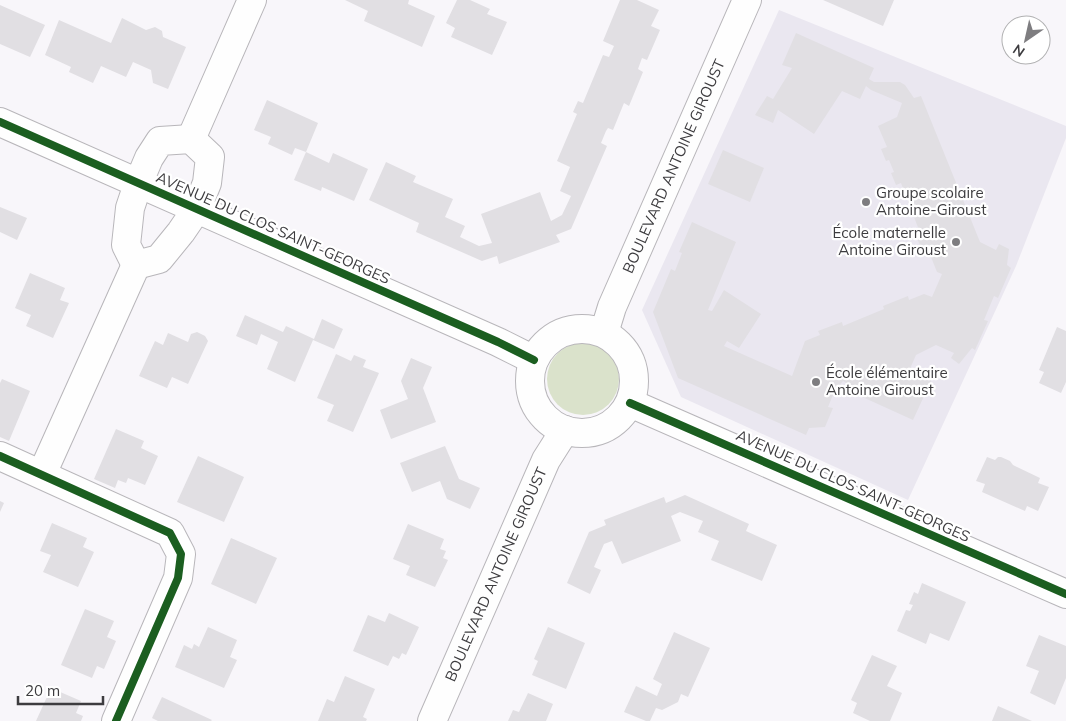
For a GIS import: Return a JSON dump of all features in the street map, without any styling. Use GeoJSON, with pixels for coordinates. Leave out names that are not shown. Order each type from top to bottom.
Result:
{"type":"FeatureCollection","features":[{"type":"Feature","properties":{"kind":"street"},"geometry":{"type":"LineString","coordinates":[[191,139],[252,0]]}},
{"type":"Feature","properties":{"kind":"street","name":"BOULEVARD ANTOINE GIROUST"},"geometry":{"type":"LineString","coordinates":[[604,333],[612,307],[747,0]]}},
{"type":"Feature","properties":{"kind":"street","name":"AVENUE DU CLOS SAINT-GEORGES"},"geometry":{"type":"LineString","coordinates":[[0,122],[498,342],[534,360]]}},
{"type":"Feature","properties":{"kind":"street"},"geometry":{"type":"LineString","coordinates":[[191,139],[210,157],[207,183],[196,210],[159,259],[136,265],[126,245],[130,208],[149,158],[160,141],[191,139]]}},
{"type":"Feature","properties":{"kind":"street"},"geometry":{"type":"LineString","coordinates":[[42,474],[136,265]]}},
{"type":"Feature","properties":{"kind":"street"},"geometry":{"type":"LineString","coordinates":[[588,329],[604,333],[618,343],[628,356],[633,372],[634,388],[630,403],[620,416],[608,426],[595,431],[580,433],[565,430],[550,422],[538,410],[532,393],[530,376],[534,360],[543,346],[549,341],[571,330],[588,329]]}},
{"type":"Feature","properties":{"kind":"street","name":"AVENUE DU CLOS SAINT-GEORGES"},"geometry":{"type":"LineString","coordinates":[[630,403],[1066,594]]}},
{"type":"Feature","properties":{"kind":"street","name":"BOULEVARD ANTOINE GIROUST"},"geometry":{"type":"LineString","coordinates":[[432,721],[546,460],[565,430]]}},
{"type":"Feature","properties":{"kind":"street"},"geometry":{"type":"LineString","coordinates":[[0,456],[170,533],[181,554],[178,578],[116,721]]}},
{"type":"Feature","properties":{"kind":"shaded area","name":"Groupe scolaire Antoine-Giroust"},"geometry":{"type":"Polygon","coordinates":[[[779,10],[1066,126],[1066,138],[1016,266],[908,500],[681,397],[642,310],[779,10]]]}},
{"type":"Feature","properties":{"kind":"green space"},"geometry":{"type":"Polygon","coordinates":[[[583,343],[603,349],[613,359],[619,379],[613,399],[603,409],[583,415],[563,409],[553,399],[547,379],[553,359],[563,349],[583,343]]]}},
{"type":"Feature","properties":{"kind":"building"},"geometry":{"type":"Polygon","coordinates":[[[345,0],[409,0],[408,4],[435,16],[422,47],[364,21],[368,11],[345,0]]]}},
{"type":"Feature","properties":{"kind":"building"},"geometry":{"type":"Polygon","coordinates":[[[457,0],[470,0],[490,9],[487,14],[507,22],[492,55],[451,37],[455,28],[446,23],[457,0]]]}},
{"type":"Feature","properties":{"kind":"building"},"geometry":{"type":"Polygon","coordinates":[[[620,0],[637,0],[659,10],[651,26],[660,30],[647,60],[642,58],[638,69],[643,72],[629,106],[624,103],[613,130],[608,128],[606,131],[601,143],[607,146],[571,229],[556,235],[560,242],[499,264],[497,256],[482,261],[416,232],[419,223],[369,200],[386,162],[416,176],[413,182],[453,199],[445,217],[465,226],[460,237],[479,246],[492,243],[481,214],[540,192],[551,221],[562,215],[571,196],[560,191],[570,167],[557,161],[577,114],[573,112],[578,101],[583,103],[603,55],[609,57],[614,46],[603,41],[620,0]]]}},
{"type":"Feature","properties":{"kind":"building"},"geometry":{"type":"Polygon","coordinates":[[[823,0],[894,0],[883,26],[823,0]]]}},
{"type":"Feature","properties":{"kind":"building"},"geometry":{"type":"Polygon","coordinates":[[[0,5],[45,25],[30,57],[0,44],[0,5]]]}},
{"type":"Feature","properties":{"kind":"building"},"geometry":{"type":"Polygon","coordinates":[[[122,18],[146,30],[155,27],[162,31],[163,37],[186,47],[168,89],[153,83],[151,70],[133,62],[126,77],[101,66],[93,83],[69,72],[71,67],[45,55],[59,20],[111,43],[122,18]]]}},
{"type":"Feature","properties":{"kind":"building"},"geometry":{"type":"Polygon","coordinates":[[[796,33],[874,68],[869,79],[874,82],[900,82],[905,85],[914,98],[921,96],[980,242],[996,250],[999,244],[1009,249],[1007,265],[1011,268],[998,298],[994,296],[984,320],[988,321],[975,350],[972,348],[959,364],[951,358],[954,353],[936,345],[916,355],[909,371],[931,381],[913,420],[847,390],[848,384],[843,381],[835,390],[828,407],[833,408],[825,427],[809,428],[806,435],[678,378],[653,312],[671,269],[675,271],[682,253],[679,252],[692,222],[736,242],[708,310],[712,311],[724,290],[761,314],[739,348],[727,341],[724,346],[792,376],[805,341],[820,335],[818,331],[842,322],[843,326],[884,309],[883,306],[908,296],[909,300],[924,294],[932,297],[942,274],[937,272],[929,252],[924,255],[914,231],[919,230],[901,183],[896,185],[891,173],[894,172],[889,160],[886,161],[881,149],[887,147],[878,126],[897,117],[902,103],[866,86],[860,99],[842,91],[814,134],[778,110],[773,123],[755,115],[767,96],[773,99],[792,68],[782,65],[796,33]]]}},
{"type":"Feature","properties":{"kind":"building"},"geometry":{"type":"Polygon","coordinates":[[[267,100],[318,123],[306,152],[295,148],[292,155],[268,144],[271,137],[254,130],[267,100]]]}},
{"type":"Feature","properties":{"kind":"building"},"geometry":{"type":"Polygon","coordinates":[[[723,150],[764,168],[750,202],[708,184],[723,150]]]}},
{"type":"Feature","properties":{"kind":"building"},"geometry":{"type":"Polygon","coordinates":[[[306,152],[329,163],[333,153],[368,169],[354,201],[322,187],[321,191],[294,180],[306,152]]]}},
{"type":"Feature","properties":{"kind":"building"},"geometry":{"type":"Polygon","coordinates":[[[0,207],[27,218],[17,240],[0,232],[0,207]]]}},
{"type":"Feature","properties":{"kind":"building"},"geometry":{"type":"Polygon","coordinates":[[[30,273],[65,288],[60,300],[69,303],[53,338],[26,326],[31,315],[15,308],[30,273]]]}},
{"type":"Feature","properties":{"kind":"building"},"geometry":{"type":"Polygon","coordinates":[[[245,315],[283,332],[286,326],[314,339],[322,319],[343,329],[334,349],[313,340],[295,382],[267,369],[278,342],[261,334],[257,345],[236,336],[245,315]]]}},
{"type":"Feature","properties":{"kind":"building"},"geometry":{"type":"Polygon","coordinates":[[[1057,327],[1066,331],[1066,382],[1061,393],[1039,383],[1044,372],[1039,370],[1057,327]]]}},
{"type":"Feature","properties":{"kind":"building"},"geometry":{"type":"Polygon","coordinates":[[[197,332],[205,336],[208,341],[188,384],[172,377],[167,388],[139,376],[155,341],[163,345],[168,333],[188,342],[191,334],[197,332]]]}},
{"type":"Feature","properties":{"kind":"building"},"geometry":{"type":"Polygon","coordinates":[[[336,354],[351,361],[354,355],[366,360],[363,367],[379,373],[353,432],[327,421],[334,405],[317,398],[336,354]]]}},
{"type":"Feature","properties":{"kind":"building"},"geometry":{"type":"Polygon","coordinates":[[[411,358],[432,367],[423,388],[436,422],[391,439],[380,410],[408,399],[401,381],[411,358]]]}},
{"type":"Feature","properties":{"kind":"building"},"geometry":{"type":"Polygon","coordinates":[[[2,379],[30,391],[9,441],[0,437],[0,383],[2,379]]]}},
{"type":"Feature","properties":{"kind":"building"},"geometry":{"type":"Polygon","coordinates":[[[116,429],[144,441],[141,448],[158,456],[145,485],[128,478],[126,483],[118,480],[115,488],[94,479],[116,429]]]}},
{"type":"Feature","properties":{"kind":"building"},"geometry":{"type":"Polygon","coordinates":[[[445,446],[459,479],[480,488],[470,509],[447,499],[440,481],[412,492],[400,463],[445,446]]]}},
{"type":"Feature","properties":{"kind":"building"},"geometry":{"type":"Polygon","coordinates":[[[198,456],[244,477],[224,522],[177,502],[198,456]]]}},
{"type":"Feature","properties":{"kind":"building"},"geometry":{"type":"Polygon","coordinates":[[[987,457],[995,460],[1001,457],[1010,461],[1013,465],[1040,478],[1038,483],[1049,487],[1038,511],[1027,506],[1025,511],[982,492],[985,484],[976,481],[987,457]]]}},
{"type":"Feature","properties":{"kind":"building"},"geometry":{"type":"Polygon","coordinates":[[[685,495],[749,524],[746,531],[777,545],[762,581],[711,560],[719,541],[698,532],[703,521],[680,512],[671,516],[681,541],[622,564],[612,541],[604,544],[594,567],[601,570],[590,594],[567,583],[589,532],[606,525],[604,520],[664,497],[666,503],[685,495]]]}},
{"type":"Feature","properties":{"kind":"building"},"geometry":{"type":"Polygon","coordinates":[[[0,501],[4,503],[0,512],[0,501]]]}},
{"type":"Feature","properties":{"kind":"building"},"geometry":{"type":"Polygon","coordinates":[[[52,523],[87,538],[83,547],[94,552],[78,587],[43,572],[51,555],[40,551],[52,523]]]}},
{"type":"Feature","properties":{"kind":"building"},"geometry":{"type":"Polygon","coordinates":[[[408,524],[444,539],[440,549],[446,551],[443,558],[448,560],[435,587],[406,575],[410,566],[393,559],[408,524]]]}},
{"type":"Feature","properties":{"kind":"building"},"geometry":{"type":"Polygon","coordinates":[[[231,538],[277,558],[256,604],[211,584],[231,538]]]}},
{"type":"Feature","properties":{"kind":"building"},"geometry":{"type":"Polygon","coordinates":[[[922,583],[966,602],[949,641],[930,633],[926,644],[897,631],[906,610],[910,611],[913,605],[909,604],[914,592],[918,594],[922,583]]]}},
{"type":"Feature","properties":{"kind":"building"},"geometry":{"type":"Polygon","coordinates":[[[85,609],[114,621],[107,637],[116,641],[104,669],[97,666],[92,678],[61,665],[85,609]]]}},
{"type":"Feature","properties":{"kind":"building"},"geometry":{"type":"Polygon","coordinates":[[[389,613],[419,627],[406,655],[402,653],[399,659],[393,656],[388,666],[353,651],[368,615],[385,622],[389,613]]]}},
{"type":"Feature","properties":{"kind":"building"},"geometry":{"type":"Polygon","coordinates":[[[208,627],[237,640],[230,657],[237,660],[224,688],[175,667],[184,645],[192,649],[194,644],[199,647],[208,627]]]}},
{"type":"Feature","properties":{"kind":"building"},"geometry":{"type":"Polygon","coordinates":[[[548,627],[585,643],[566,689],[532,675],[538,661],[534,659],[548,627]]]}},
{"type":"Feature","properties":{"kind":"building"},"geometry":{"type":"Polygon","coordinates":[[[674,632],[710,648],[688,697],[681,694],[678,702],[662,710],[656,708],[650,721],[624,712],[636,686],[657,696],[662,684],[653,679],[674,632]]]}},
{"type":"Feature","properties":{"kind":"building"},"geometry":{"type":"Polygon","coordinates":[[[1039,635],[1066,646],[1066,678],[1055,705],[1030,693],[1039,671],[1026,666],[1039,635]]]}},
{"type":"Feature","properties":{"kind":"building"},"geometry":{"type":"Polygon","coordinates":[[[872,655],[897,666],[887,686],[902,693],[890,721],[870,721],[853,713],[857,703],[851,700],[872,655]]]}},
{"type":"Feature","properties":{"kind":"building"},"geometry":{"type":"Polygon","coordinates":[[[345,676],[375,689],[363,717],[367,719],[366,721],[318,721],[327,699],[334,702],[345,676]]]}},
{"type":"Feature","properties":{"kind":"building"},"geometry":{"type":"Polygon","coordinates":[[[51,688],[81,701],[76,713],[83,716],[81,721],[36,721],[51,688]]]}},
{"type":"Feature","properties":{"kind":"building"},"geometry":{"type":"Polygon","coordinates":[[[528,693],[553,704],[546,721],[508,721],[513,710],[519,712],[528,693]]]}},
{"type":"Feature","properties":{"kind":"building"},"geometry":{"type":"Polygon","coordinates":[[[162,697],[212,720],[158,721],[152,718],[162,697]]]}},
{"type":"Feature","properties":{"kind":"building"},"geometry":{"type":"Polygon","coordinates":[[[998,706],[1032,721],[992,721],[998,706]]]}},
{"type":"Feature","properties":{"kind":"cycle path"},"geometry":{"type":"LineString","coordinates":[[0,122],[498,342],[534,360]]}},
{"type":"Feature","properties":{"kind":"cycle path"},"geometry":{"type":"LineString","coordinates":[[630,403],[1066,594]]}},
{"type":"Feature","properties":{"kind":"cycle path"},"geometry":{"type":"LineString","coordinates":[[0,456],[170,533],[181,554],[178,578],[116,721]]}},
{"type":"Feature","properties":{"kind":"place","name":"Groupe scolaire Antoine-Giroust"},"geometry":{"type":"Point","coordinates":[866,202]}},
{"type":"Feature","properties":{"kind":"place","name":"École maternelle Antoine Giroust"},"geometry":{"type":"Point","coordinates":[956,242]}},
{"type":"Feature","properties":{"kind":"place","name":"École élémentaire Antoine Giroust"},"geometry":{"type":"Point","coordinates":[816,382]}}]}
